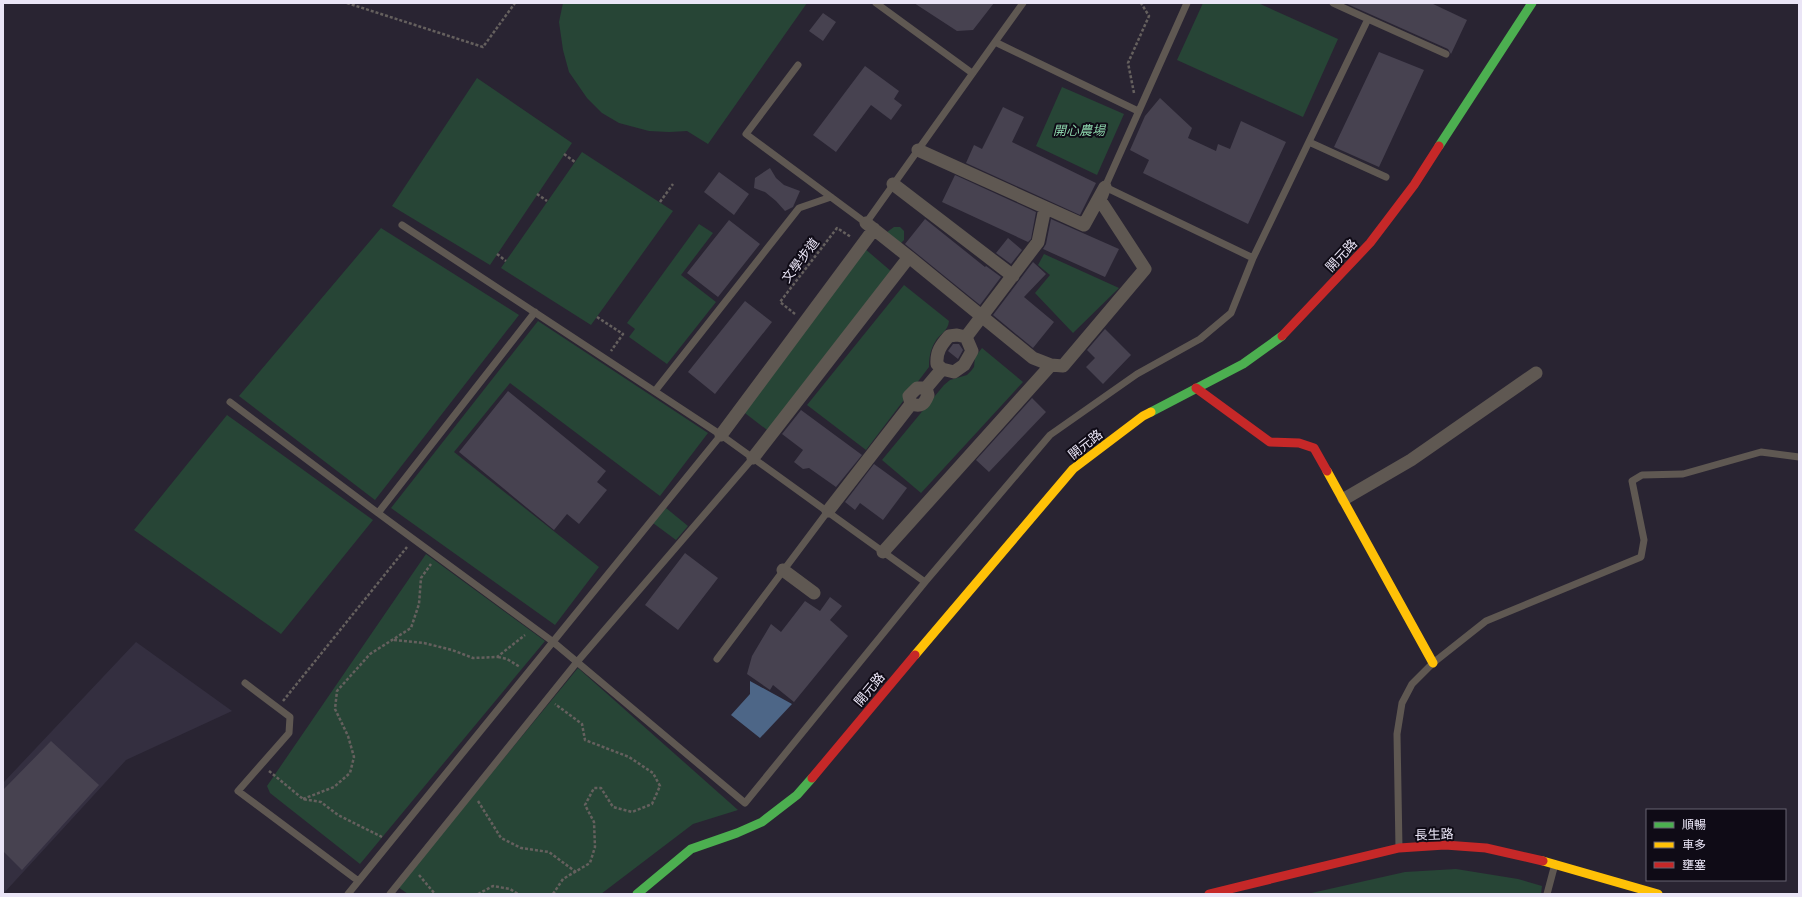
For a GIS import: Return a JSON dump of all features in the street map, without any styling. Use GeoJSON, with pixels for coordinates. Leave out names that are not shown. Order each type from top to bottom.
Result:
{"type":"FeatureCollection","features":[{"type":"Feature","properties":{"kind":"street","name":"開元路"},"geometry":{"type":"LineString","coordinates":[[637,894],[691,850],[762,822],[797,795],[1073,469],[1143,416],[1244,364],[1283,335],[1370,243],[1414,185],[1532,3]]}},
{"type":"Feature","properties":{"kind":"street"},"geometry":{"type":"LineString","coordinates":[[918,150],[1084,225],[1104,187]]}},
{"type":"Feature","properties":{"kind":"street"},"geometry":{"type":"LineString","coordinates":[[893,184],[1013,276]]}},
{"type":"Feature","properties":{"kind":"street"},"geometry":{"type":"LineString","coordinates":[[720,435],[862,245],[870,226],[981,317],[1034,358],[1051,365],[1063,366],[1145,269],[1100,200],[1104,187]]}},
{"type":"Feature","properties":{"kind":"street"},"geometry":{"type":"LineString","coordinates":[[966,338],[1038,242],[1045,208]]}},
{"type":"Feature","properties":{"kind":"street"},"geometry":{"type":"LineString","coordinates":[[753,458],[909,257]]}},
{"type":"Feature","properties":{"kind":"street"},"geometry":{"type":"LineString","coordinates":[[958,335],[966,338],[972,351],[964,365],[954,372],[942,369],[937,364],[937,358],[938,351],[945,340],[949,336],[958,335]]}},
{"type":"Feature","properties":{"kind":"street"},"geometry":{"type":"LineString","coordinates":[[883,552],[1051,365]]}},
{"type":"Feature","properties":{"kind":"street"},"geometry":{"type":"LineString","coordinates":[[828,511],[911,404],[910,396],[917,388],[926,388],[942,369]]}},
{"type":"Feature","properties":{"kind":"street"},"geometry":{"type":"LineString","coordinates":[[1344,498],[1411,460],[1536,373]]}},
{"type":"Feature","properties":{"kind":"street"},"geometry":{"type":"LineString","coordinates":[[1196,388],[1270,442],[1299,443],[1314,448],[1344,498],[1433,662]]}},
{"type":"Feature","properties":{"kind":"street"},"geometry":{"type":"LineString","coordinates":[[784,570],[814,593]]}},
{"type":"Feature","properties":{"kind":"street","name":"長生路"},"geometry":{"type":"LineString","coordinates":[[1209,894],[1399,848],[1445,845],[1486,848],[1556,864],[1658,894]]}},
{"type":"Feature","properties":{"kind":"lane"},"geometry":{"type":"LineString","coordinates":[[876,3],[972,73]]}},
{"type":"Feature","properties":{"kind":"lane"},"geometry":{"type":"LineString","coordinates":[[798,65],[746,134],[870,226],[893,184],[1023,3]]}},
{"type":"Feature","properties":{"kind":"lane"},"geometry":{"type":"LineString","coordinates":[[1187,3],[1104,187],[1252,258]]}},
{"type":"Feature","properties":{"kind":"lane"},"geometry":{"type":"LineString","coordinates":[[1333,3],[1446,54]]}},
{"type":"Feature","properties":{"kind":"lane"},"geometry":{"type":"LineString","coordinates":[[230,402],[552,641],[745,803],[925,582],[1050,435],[1137,374],[1200,339],[1231,313],[1252,258],[1368,19]]}},
{"type":"Feature","properties":{"kind":"lane"},"geometry":{"type":"LineString","coordinates":[[995,42],[1138,111]]}},
{"type":"Feature","properties":{"kind":"lane"},"geometry":{"type":"LineString","coordinates":[[1309,142],[1386,177]]}},
{"type":"Feature","properties":{"kind":"lane"},"geometry":{"type":"LineString","coordinates":[[655,391],[799,208],[831,197]]}},
{"type":"Feature","properties":{"kind":"lane"},"geometry":{"type":"LineString","coordinates":[[402,225],[720,435],[925,582]]}},
{"type":"Feature","properties":{"kind":"lane"},"geometry":{"type":"LineString","coordinates":[[378,513],[535,312]]}},
{"type":"Feature","properties":{"kind":"lane"},"geometry":{"type":"LineString","coordinates":[[348,894],[357,880],[720,435]]}},
{"type":"Feature","properties":{"kind":"lane"},"geometry":{"type":"LineString","coordinates":[[1399,848],[1397,734],[1402,702],[1412,684],[1433,662],[1486,621],[1641,556],[1644,540],[1632,481],[1642,475],[1683,474],[1761,452],[1799,457]]}},
{"type":"Feature","properties":{"kind":"lane"},"geometry":{"type":"LineString","coordinates":[[390,894],[411,866],[577,662],[753,458]]}},
{"type":"Feature","properties":{"kind":"lane"},"geometry":{"type":"LineString","coordinates":[[717,659],[828,511]]}},
{"type":"Feature","properties":{"kind":"lane"},"geometry":{"type":"LineString","coordinates":[[245,683],[290,717],[289,733],[238,791],[357,880]]}},
{"type":"Feature","properties":{"kind":"lane"},"geometry":{"type":"LineString","coordinates":[[1547,894],[1556,864]]}},
{"type":"Feature","properties":{"kind":"path"},"geometry":{"type":"LineString","coordinates":[[347,3],[483,46],[515,3]]}},
{"type":"Feature","properties":{"kind":"path"},"geometry":{"type":"LineString","coordinates":[[1138,111],[1128,63],[1149,16],[1141,3]]}},
{"type":"Feature","properties":{"kind":"path"},"geometry":{"type":"LineString","coordinates":[[564,154],[575,162]]}},
{"type":"Feature","properties":{"kind":"path"},"geometry":{"type":"LineString","coordinates":[[660,202],[673,184]]}},
{"type":"Feature","properties":{"kind":"path"},"geometry":{"type":"LineString","coordinates":[[538,194],[547,201]]}},
{"type":"Feature","properties":{"kind":"path","name":"文學步道"},"geometry":{"type":"LineString","coordinates":[[805,322],[780,302],[837,228],[862,245]]}},
{"type":"Feature","properties":{"kind":"path"},"geometry":{"type":"LineString","coordinates":[[497,254],[506,261]]}},
{"type":"Feature","properties":{"kind":"path"},"geometry":{"type":"LineString","coordinates":[[597,317],[623,334],[605,359]]}},
{"type":"Feature","properties":{"kind":"path"},"geometry":{"type":"LineString","coordinates":[[278,707],[414,539]]}},
{"type":"Feature","properties":{"kind":"path"},"geometry":{"type":"LineString","coordinates":[[303,799],[334,787],[350,773],[354,757],[348,736],[335,709],[337,691],[370,654],[412,628],[419,604],[421,578],[436,556]]}},
{"type":"Feature","properties":{"kind":"path"},"geometry":{"type":"LineString","coordinates":[[497,657],[534,628]]}},
{"type":"Feature","properties":{"kind":"path"},"geometry":{"type":"LineString","coordinates":[[394,640],[452,650],[473,658],[497,657],[507,659],[527,672]]}},
{"type":"Feature","properties":{"kind":"path"},"geometry":{"type":"LineString","coordinates":[[548,699],[582,724],[585,740],[629,757],[653,773],[660,786],[652,804],[632,812],[613,807],[601,788],[594,788],[585,805],[594,822],[595,847],[590,863],[563,879],[553,894]]}},
{"type":"Feature","properties":{"kind":"path"},"geometry":{"type":"LineString","coordinates":[[261,765],[303,799],[321,802],[338,815],[390,841]]}},
{"type":"Feature","properties":{"kind":"path"},"geometry":{"type":"LineString","coordinates":[[470,795],[480,803],[501,838],[521,848],[549,852],[576,872]]}},
{"type":"Feature","properties":{"kind":"path"},"geometry":{"type":"LineString","coordinates":[[411,866],[435,894]]}},
{"type":"Feature","properties":{"kind":"path"},"geometry":{"type":"LineString","coordinates":[[478,894],[493,886],[510,890],[518,894]]}},
{"type":"Feature","properties":{"kind":"shaded area"},"geometry":{"type":"Polygon","coordinates":[[[136,642],[232,711],[126,760],[3,894],[3,783],[136,642]]]}},
{"type":"Feature","properties":{"kind":"green space"},"geometry":{"type":"Polygon","coordinates":[[[563,3],[807,3],[708,144],[687,131],[649,131],[619,123],[602,113],[587,98],[569,72],[563,50],[559,22],[563,3]]]}},
{"type":"Feature","properties":{"kind":"green space"},"geometry":{"type":"Polygon","coordinates":[[[1203,3],[1258,3],[1338,39],[1303,117],[1177,60],[1203,3]]]}},
{"type":"Feature","properties":{"kind":"green space"},"geometry":{"type":"Polygon","coordinates":[[[477,78],[572,143],[490,265],[392,206],[477,78]]]}},
{"type":"Feature","properties":{"kind":"green space","name":"開心農場"},"geometry":{"type":"Polygon","coordinates":[[[1062,87],[1124,114],[1097,175],[1036,146],[1062,87]]]}},
{"type":"Feature","properties":{"kind":"green space"},"geometry":{"type":"Polygon","coordinates":[[[582,152],[673,211],[591,325],[501,268],[582,152]]]}},
{"type":"Feature","properties":{"kind":"green space"},"geometry":{"type":"Polygon","coordinates":[[[699,224],[713,233],[681,275],[716,302],[667,364],[629,337],[635,329],[627,323],[699,224]]]}},
{"type":"Feature","properties":{"kind":"green space"},"geometry":{"type":"Polygon","coordinates":[[[894,227],[900,227],[904,231],[904,240],[900,244],[887,232],[894,227]]]}},
{"type":"Feature","properties":{"kind":"green space"},"geometry":{"type":"Polygon","coordinates":[[[381,228],[519,315],[375,500],[239,396],[381,228]]]}},
{"type":"Feature","properties":{"kind":"green space"},"geometry":{"type":"Polygon","coordinates":[[[864,248],[892,272],[771,433],[741,410],[864,248]]]}},
{"type":"Feature","properties":{"kind":"green space"},"geometry":{"type":"Polygon","coordinates":[[[1044,254],[1119,288],[1073,333],[1035,293],[1050,275],[1038,265],[1044,254]]]}},
{"type":"Feature","properties":{"kind":"green space"},"geometry":{"type":"Polygon","coordinates":[[[904,285],[949,321],[947,328],[933,345],[930,354],[929,367],[866,450],[807,405],[904,285]]]}},
{"type":"Feature","properties":{"kind":"green space"},"geometry":{"type":"Polygon","coordinates":[[[538,321],[708,433],[660,496],[510,383],[454,452],[599,567],[555,625],[391,508],[538,321]]]}},
{"type":"Feature","properties":{"kind":"green space"},"geometry":{"type":"Polygon","coordinates":[[[982,348],[1023,382],[921,493],[882,460],[944,385],[950,380],[967,375],[971,371],[974,367],[975,357],[982,348]]]}},
{"type":"Feature","properties":{"kind":"green space"},"geometry":{"type":"Polygon","coordinates":[[[227,415],[373,520],[281,634],[134,530],[227,415]]]}},
{"type":"Feature","properties":{"kind":"green space"},"geometry":{"type":"Polygon","coordinates":[[[666,508],[688,526],[676,540],[653,523],[666,508]]]}},
{"type":"Feature","properties":{"kind":"green space"},"geometry":{"type":"Polygon","coordinates":[[[426,554],[545,641],[360,864],[270,793],[267,786],[426,554]]]}},
{"type":"Feature","properties":{"kind":"green space"},"geometry":{"type":"Polygon","coordinates":[[[578,668],[738,810],[693,824],[601,894],[408,894],[398,887],[578,668]]]}},
{"type":"Feature","properties":{"kind":"green space"},"geometry":{"type":"Polygon","coordinates":[[[1456,869],[1518,879],[1542,886],[1541,894],[1307,894],[1405,872],[1456,869]]]}},
{"type":"Feature","properties":{"kind":"water"},"geometry":{"type":"Polygon","coordinates":[[[750,681],[792,704],[760,738],[731,715],[750,694],[750,681]]]}},
{"type":"Feature","properties":{"kind":"building"},"geometry":{"type":"Polygon","coordinates":[[[914,3],[994,3],[973,30],[957,31],[914,3]]]}},
{"type":"Feature","properties":{"kind":"building"},"geometry":{"type":"Polygon","coordinates":[[[1345,3],[1431,3],[1467,20],[1451,54],[1448,49],[1345,3]]]}},
{"type":"Feature","properties":{"kind":"building"},"geometry":{"type":"Polygon","coordinates":[[[823,13],[836,22],[823,41],[809,31],[823,13]]]}},
{"type":"Feature","properties":{"kind":"building"},"geometry":{"type":"Polygon","coordinates":[[[1379,52],[1424,70],[1379,167],[1334,147],[1379,52]]]}},
{"type":"Feature","properties":{"kind":"building"},"geometry":{"type":"Polygon","coordinates":[[[865,66],[899,91],[894,99],[902,105],[891,120],[871,105],[836,152],[813,135],[865,66]]]}},
{"type":"Feature","properties":{"kind":"building"},"geometry":{"type":"Polygon","coordinates":[[[1160,98],[1192,128],[1188,138],[1216,151],[1218,144],[1230,149],[1241,121],[1286,142],[1248,224],[1143,173],[1149,160],[1130,150],[1145,116],[1160,98]]]}},
{"type":"Feature","properties":{"kind":"building"},"geometry":{"type":"Polygon","coordinates":[[[1003,107],[1024,117],[1012,142],[1096,183],[1080,215],[966,163],[974,145],[982,149],[1003,107]]]}},
{"type":"Feature","properties":{"kind":"building"},"geometry":{"type":"Polygon","coordinates":[[[770,168],[776,178],[784,185],[800,191],[793,207],[785,211],[765,192],[754,188],[755,178],[770,168]]]}},
{"type":"Feature","properties":{"kind":"building"},"geometry":{"type":"Polygon","coordinates":[[[719,172],[749,194],[734,215],[704,192],[719,172]]]}},
{"type":"Feature","properties":{"kind":"building"},"geometry":{"type":"Polygon","coordinates":[[[955,175],[1036,212],[1031,239],[1028,242],[942,202],[955,175]]]}},
{"type":"Feature","properties":{"kind":"building"},"geometry":{"type":"Polygon","coordinates":[[[925,219],[985,267],[986,266],[1001,277],[980,305],[905,244],[925,219]]]}},
{"type":"Feature","properties":{"kind":"building"},"geometry":{"type":"Polygon","coordinates":[[[1051,219],[1119,249],[1105,277],[1043,249],[1046,244],[1051,219]]]}},
{"type":"Feature","properties":{"kind":"building"},"geometry":{"type":"Polygon","coordinates":[[[729,220],[760,244],[718,297],[687,273],[729,220]]]}},
{"type":"Feature","properties":{"kind":"building"},"geometry":{"type":"Polygon","coordinates":[[[1008,238],[1022,250],[1011,264],[996,253],[1008,238]]]}},
{"type":"Feature","properties":{"kind":"building"},"geometry":{"type":"Polygon","coordinates":[[[1033,262],[1046,274],[1024,297],[1054,322],[1033,348],[993,315],[1033,262]]]}},
{"type":"Feature","properties":{"kind":"building"},"geometry":{"type":"Polygon","coordinates":[[[745,301],[772,322],[715,394],[688,372],[745,301]]]}},
{"type":"Feature","properties":{"kind":"building"},"geometry":{"type":"Polygon","coordinates":[[[1105,329],[1131,355],[1103,384],[1086,367],[1095,358],[1087,350],[1105,329]]]}},
{"type":"Feature","properties":{"kind":"building"},"geometry":{"type":"Polygon","coordinates":[[[953,344],[959,344],[963,350],[958,359],[948,351],[953,344]]]}},
{"type":"Feature","properties":{"kind":"building"},"geometry":{"type":"Polygon","coordinates":[[[508,391],[606,471],[597,482],[607,490],[579,524],[567,514],[554,530],[459,452],[508,391]]]}},
{"type":"Feature","properties":{"kind":"building"},"geometry":{"type":"Polygon","coordinates":[[[1032,398],[1046,412],[989,472],[976,460],[1032,398]]]}},
{"type":"Feature","properties":{"kind":"building"},"geometry":{"type":"Polygon","coordinates":[[[801,410],[862,455],[836,487],[809,468],[803,469],[794,462],[803,450],[782,434],[801,410]]]}},
{"type":"Feature","properties":{"kind":"building"},"geometry":{"type":"Polygon","coordinates":[[[874,464],[907,488],[883,520],[860,503],[855,510],[845,502],[874,464]]]}},
{"type":"Feature","properties":{"kind":"building"},"geometry":{"type":"Polygon","coordinates":[[[685,553],[718,578],[678,630],[645,605],[685,553]]]}},
{"type":"Feature","properties":{"kind":"building"},"geometry":{"type":"Polygon","coordinates":[[[830,597],[842,606],[830,620],[848,636],[794,702],[773,685],[770,690],[747,674],[752,656],[771,624],[781,632],[805,601],[820,611],[830,597]]]}},
{"type":"Feature","properties":{"kind":"building"},"geometry":{"type":"Polygon","coordinates":[[[51,741],[99,785],[22,870],[3,851],[3,790],[51,741]]]}},
{"type":"Feature","properties":{"kind":"traffic: fast"},"geometry":{"type":"LineString","coordinates":[[1439,146],[1532,3]]}},
{"type":"Feature","properties":{"kind":"traffic: fast"},"geometry":{"type":"LineString","coordinates":[[1151,412],[1243,364],[1282,336]]}},
{"type":"Feature","properties":{"kind":"traffic: fast"},"geometry":{"type":"LineString","coordinates":[[637,894],[691,849],[737,833],[762,822],[797,795],[812,778]]}},
{"type":"Feature","properties":{"kind":"traffic: slow"},"geometry":{"type":"LineString","coordinates":[[915,655],[1073,469],[1143,416],[1151,412]]}},
{"type":"Feature","properties":{"kind":"traffic: slow"},"geometry":{"type":"LineString","coordinates":[[1327,471],[1433,663]]}},
{"type":"Feature","properties":{"kind":"traffic: slow"},"geometry":{"type":"LineString","coordinates":[[1543,861],[1658,894]]}},
{"type":"Feature","properties":{"kind":"traffic: jam"},"geometry":{"type":"LineString","coordinates":[[1282,336],[1370,243],[1414,185],[1439,146]]}},
{"type":"Feature","properties":{"kind":"traffic: jam"},"geometry":{"type":"LineString","coordinates":[[1196,388],[1270,442],[1299,443],[1314,448],[1327,471]]}},
{"type":"Feature","properties":{"kind":"traffic: jam"},"geometry":{"type":"LineString","coordinates":[[812,778],[915,655]]}},
{"type":"Feature","properties":{"kind":"traffic: jam"},"geometry":{"type":"LineString","coordinates":[[1209,894],[1399,848],[1445,845],[1486,848],[1543,861]]}}]}
